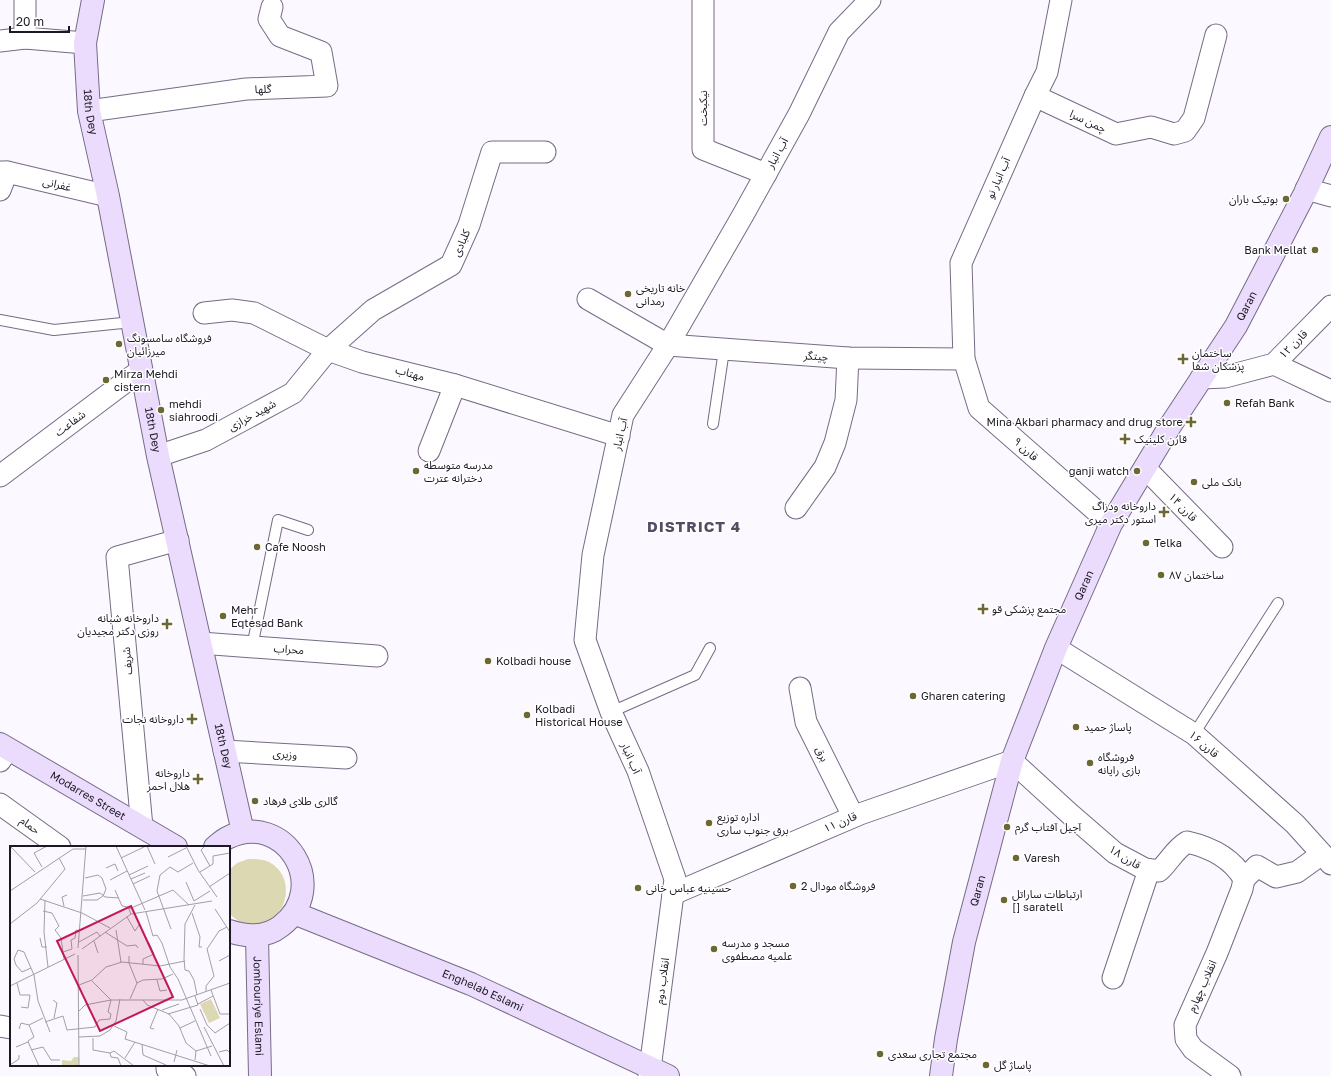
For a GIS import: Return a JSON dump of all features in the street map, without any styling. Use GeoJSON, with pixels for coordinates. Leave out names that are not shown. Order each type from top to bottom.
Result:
{"type":"FeatureCollection","features":[{"type":"Feature","properties":{"kind":"main road","name":"18th Dey"},"geometry":{"type":"LineString","coordinates":[[93,0],[85,43],[89,110],[108,196],[158,456],[243,832]]}},
{"type":"Feature","properties":{"kind":"main road","name":"Qaran"},"geometry":{"type":"LineString","coordinates":[[941,1076],[946,1039],[964,942],[1012,761],[1056,648],[1111,524],[1170,426],[1236,326],[1331,137]]}},
{"type":"Feature","properties":{"kind":"main road","name":"Modarres Street"},"geometry":{"type":"LineString","coordinates":[[3,751],[174,846]]}},
{"type":"Feature","properties":{"kind":"main road"},"geometry":{"type":"LineString","coordinates":[[216,846],[226,838],[243,832],[255,832],[272,836],[287,846],[295,856],[303,878],[303,890],[300,902],[287,922],[268,934],[257,936],[241,935],[230,931]]}},
{"type":"Feature","properties":{"kind":"main road","name":"Enghelab Eslami"},"geometry":{"type":"LineString","coordinates":[[294,913],[471,984],[656,1073]]}},
{"type":"Feature","properties":{"kind":"main road","name":"Jomhouriye Eslami"},"geometry":{"type":"LineString","coordinates":[[257,936],[260,1076]]}},
{"type":"Feature","properties":{"kind":"street"},"geometry":{"type":"LineString","coordinates":[[25,0],[25,38]]}},
{"type":"Feature","properties":{"kind":"street","name":"نیکبخت"},"geometry":{"type":"LineString","coordinates":[[703,0],[703,149],[766,174]]}},
{"type":"Feature","properties":{"kind":"street","name":"آب انبار"},"geometry":{"type":"LineString","coordinates":[[673,894],[675,880],[673,872],[638,771],[611,712],[585,640],[593,555],[623,415],[668,345],[766,174],[839,32],[870,0]]}},
{"type":"Feature","properties":{"kind":"street","name":"آب انبار نو"},"geometry":{"type":"LineString","coordinates":[[964,359],[960,263],[1035,96],[1048,72],[1061,0]]}},
{"type":"Feature","properties":{"kind":"street","name":"گلها"},"geometry":{"type":"LineString","coordinates":[[89,110],[246,89],[327,86],[322,52],[280,36],[269,19],[272,7]]}},
{"type":"Feature","properties":{"kind":"street","name":"چمن سرا"},"geometry":{"type":"LineString","coordinates":[[1035,96],[1116,134],[1151,127],[1174,134],[1185,131],[1194,118],[1216,34]]}},
{"type":"Feature","properties":{"kind":"street"},"geometry":{"type":"LineString","coordinates":[[0,41],[25,38],[85,43]]}},
{"type":"Feature","properties":{"kind":"street","name":"کلبادی"},"geometry":{"type":"LineString","coordinates":[[328,350],[373,310],[451,265],[469,225],[492,152],[545,152]]}},
{"type":"Feature","properties":{"kind":"street","name":"غفرانی"},"geometry":{"type":"LineString","coordinates":[[2,178],[108,196]]}},
{"type":"Feature","properties":{"kind":"street"},"geometry":{"type":"LineString","coordinates":[[1306,189],[1331,196]]}},
{"type":"Feature","properties":{"kind":"street"},"geometry":{"type":"LineString","coordinates":[[588,299],[668,345]]}},
{"type":"Feature","properties":{"kind":"street","name":"قارن ۱۲"},"geometry":{"type":"LineString","coordinates":[[1201,378],[1225,377],[1274,364],[1331,306]]}},
{"type":"Feature","properties":{"kind":"street","name":"مهتاب"},"geometry":{"type":"LineString","coordinates":[[204,313],[232,310],[254,313],[328,350],[362,362],[456,385],[619,436]]}},
{"type":"Feature","properties":{"kind":"street","name":"چیتگر"},"geometry":{"type":"LineString","coordinates":[[668,345],[848,358],[964,359]]}},
{"type":"Feature","properties":{"kind":"street","name":"شهید خرازی"},"geometry":{"type":"LineString","coordinates":[[158,456],[206,440],[293,393],[328,350]]}},
{"type":"Feature","properties":{"kind":"street"},"geometry":{"type":"LineString","coordinates":[[796,508],[824,468],[835,443],[846,400],[848,358]]}},
{"type":"Feature","properties":{"kind":"street","name":"قارن ٩"},"geometry":{"type":"LineString","coordinates":[[964,359],[979,408],[1111,524]]}},
{"type":"Feature","properties":{"kind":"street"},"geometry":{"type":"LineString","coordinates":[[1274,364],[1331,391]]}},
{"type":"Feature","properties":{"kind":"street","name":"شفاعت"},"geometry":{"type":"LineString","coordinates":[[2,472],[141,370]]}},
{"type":"Feature","properties":{"kind":"street"},"geometry":{"type":"LineString","coordinates":[[429,450],[456,385]]}},
{"type":"Feature","properties":{"kind":"street","name":"قارن ۱۴"},"geometry":{"type":"LineString","coordinates":[[1145,468],[1222,547]]}},
{"type":"Feature","properties":{"kind":"street","name":"شریف"},"geometry":{"type":"LineString","coordinates":[[142,827],[117,557],[178,540]]}},
{"type":"Feature","properties":{"kind":"street","name":"محراب"},"geometry":{"type":"LineString","coordinates":[[200,643],[377,656]]}},
{"type":"Feature","properties":{"kind":"street","name":"قارن ۱۶"},"geometry":{"type":"LineString","coordinates":[[1056,648],[1194,734],[1295,824],[1327,859]]}},
{"type":"Feature","properties":{"kind":"street","name":"برق"},"geometry":{"type":"LineString","coordinates":[[800,688],[806,722],[854,816]]}},
{"type":"Feature","properties":{"kind":"street","name":"وزیری"},"geometry":{"type":"LineString","coordinates":[[224,750],[346,758]]}},
{"type":"Feature","properties":{"kind":"street","name":"قارن ۱۱"},"geometry":{"type":"LineString","coordinates":[[673,894],[854,816],[1012,761]]}},
{"type":"Feature","properties":{"kind":"street","name":"قارن ۱۸"},"geometry":{"type":"LineString","coordinates":[[1012,761],[1075,819],[1115,853],[1145,869],[1159,872],[1170,861],[1179,847],[1187,842],[1204,846],[1221,855],[1238,869],[1244,879]]}},
{"type":"Feature","properties":{"kind":"street","name":"حمام"},"geometry":{"type":"LineString","coordinates":[[0,804],[59,846]]}},
{"type":"Feature","properties":{"kind":"street"},"geometry":{"type":"LineString","coordinates":[[1244,879],[1257,866],[1276,877],[1297,872],[1327,859]]}},
{"type":"Feature","properties":{"kind":"street"},"geometry":{"type":"LineString","coordinates":[[1113,978],[1149,870]]}},
{"type":"Feature","properties":{"kind":"street","name":"انقلاب چهارم"},"geometry":{"type":"LineString","coordinates":[[1230,1076],[1193,1049],[1186,1039],[1185,1025],[1220,946],[1242,889],[1244,879]]}},
{"type":"Feature","properties":{"kind":"street","name":"انقلاب دوم"},"geometry":{"type":"LineString","coordinates":[[656,1073],[673,894]]}},
{"type":"Feature","properties":{"kind":"street"},"geometry":{"type":"LineString","coordinates":[[0,1026],[10,1028]]}},
{"type":"Feature","properties":{"kind":"lane"},"geometry":{"type":"LineString","coordinates":[[0,320],[54,330],[132,322]]}},
{"type":"Feature","properties":{"kind":"lane"},"geometry":{"type":"LineString","coordinates":[[713,424],[724,350]]}},
{"type":"Feature","properties":{"kind":"lane"},"geometry":{"type":"LineString","coordinates":[[252,647],[278,520],[308,530]]}},
{"type":"Feature","properties":{"kind":"lane"},"geometry":{"type":"LineString","coordinates":[[1194,734],[1278,603]]}},
{"type":"Feature","properties":{"kind":"lane"},"geometry":{"type":"LineString","coordinates":[[611,712],[695,675],[710,648]]}},
{"type":"Feature","properties":{"kind":"shaded area"},"geometry":{"type":"Polygon","coordinates":[[[248,859],[261,860],[269,862],[278,868],[286,886],[286,896],[283,905],[277,914],[270,920],[260,924],[243,923],[230,914],[230,869],[237,863],[248,859]]]}},
{"type":"Feature","properties":{"kind":"place","name":"بوتیک باران"},"geometry":{"type":"Point","coordinates":[1286,199]}},
{"type":"Feature","properties":{"kind":"place","name":"Bank Mellat"},"geometry":{"type":"Point","coordinates":[1315,250]}},
{"type":"Feature","properties":{"kind":"place","name":"خانه تاریخی رمدانی"},"geometry":{"type":"Point","coordinates":[628,294]}},
{"type":"Feature","properties":{"kind":"place","name":"فروشگاه سامسونگ میرزائیان"},"geometry":{"type":"Point","coordinates":[119,344]}},
{"type":"Feature","properties":{"kind":"place","name":"ساختمان پزشکان شفا"},"geometry":{"type":"Point","coordinates":[1183,359]}},
{"type":"Feature","properties":{"kind":"place","name":"Mirza Mehdi cistern"},"geometry":{"type":"Point","coordinates":[106,380]}},
{"type":"Feature","properties":{"kind":"place","name":"Refah Bank"},"geometry":{"type":"Point","coordinates":[1227,403]}},
{"type":"Feature","properties":{"kind":"place","name":"mehdi siahroodi"},"geometry":{"type":"Point","coordinates":[161,410]}},
{"type":"Feature","properties":{"kind":"place","name":"Mina Akbari pharmacy and drug store"},"geometry":{"type":"Point","coordinates":[1191,422]}},
{"type":"Feature","properties":{"kind":"place","name":"قارن کلینیک"},"geometry":{"type":"Point","coordinates":[1125,439]}},
{"type":"Feature","properties":{"kind":"place","name":"مدرسه متوسطه دخترانه عترت"},"geometry":{"type":"Point","coordinates":[416,471]}},
{"type":"Feature","properties":{"kind":"place","name":"ganji watch"},"geometry":{"type":"Point","coordinates":[1137,471]}},
{"type":"Feature","properties":{"kind":"place","name":"بانک ملی"},"geometry":{"type":"Point","coordinates":[1194,482]}},
{"type":"Feature","properties":{"kind":"place","name":"داروخانه ودراگ استور دکتر میری"},"geometry":{"type":"Point","coordinates":[1164,512]}},
{"type":"Feature","properties":{"kind":"place","name":"Telka"},"geometry":{"type":"Point","coordinates":[1146,543]}},
{"type":"Feature","properties":{"kind":"place","name":"Cafe Noosh"},"geometry":{"type":"Point","coordinates":[257,547]}},
{"type":"Feature","properties":{"kind":"place","name":"ساختمان ٨٧"},"geometry":{"type":"Point","coordinates":[1161,575]}},
{"type":"Feature","properties":{"kind":"place","name":"مجتمع پزشکی قو"},"geometry":{"type":"Point","coordinates":[983,609]}},
{"type":"Feature","properties":{"kind":"place","name":"Mehr Eqtesad Bank"},"geometry":{"type":"Point","coordinates":[223,616]}},
{"type":"Feature","properties":{"kind":"place","name":"داروخانه شبانه روزی دکتر مجیدیان"},"geometry":{"type":"Point","coordinates":[167,624]}},
{"type":"Feature","properties":{"kind":"place","name":"Kolbadi house"},"geometry":{"type":"Point","coordinates":[488,661]}},
{"type":"Feature","properties":{"kind":"place","name":"Gharen catering"},"geometry":{"type":"Point","coordinates":[913,696]}},
{"type":"Feature","properties":{"kind":"place","name":"Kolbadi Historical House"},"geometry":{"type":"Point","coordinates":[527,715]}},
{"type":"Feature","properties":{"kind":"place","name":"داروخانه نجات"},"geometry":{"type":"Point","coordinates":[192,719]}},
{"type":"Feature","properties":{"kind":"place","name":"پاساژ حمید"},"geometry":{"type":"Point","coordinates":[1076,727]}},
{"type":"Feature","properties":{"kind":"place","name":"فروشگاه بازی رایانه"},"geometry":{"type":"Point","coordinates":[1090,763]}},
{"type":"Feature","properties":{"kind":"place","name":"داروخانه هلال احمر"},"geometry":{"type":"Point","coordinates":[198,779]}},
{"type":"Feature","properties":{"kind":"place","name":"گالری طلای فرهاد"},"geometry":{"type":"Point","coordinates":[255,801]}},
{"type":"Feature","properties":{"kind":"place","name":"اداره توزیع برق جنوب ساری"},"geometry":{"type":"Point","coordinates":[709,823]}},
{"type":"Feature","properties":{"kind":"place","name":"آجیل آفتاب گرم"},"geometry":{"type":"Point","coordinates":[1007,827]}},
{"type":"Feature","properties":{"kind":"place","name":"Varesh"},"geometry":{"type":"Point","coordinates":[1016,858]}},
{"type":"Feature","properties":{"kind":"place","name":"فروشگاه مودال 2"},"geometry":{"type":"Point","coordinates":[793,886]}},
{"type":"Feature","properties":{"kind":"place","name":"حسینیه عباس خانی"},"geometry":{"type":"Point","coordinates":[638,888]}},
{"type":"Feature","properties":{"kind":"place","name":"ارتباطات ساراتل [] saratell"},"geometry":{"type":"Point","coordinates":[1004,900]}},
{"type":"Feature","properties":{"kind":"place","name":"مسجد و مدرسه علمیه مصطفوی"},"geometry":{"type":"Point","coordinates":[714,949]}},
{"type":"Feature","properties":{"kind":"place","name":"مجتمع تجاری سعدی"},"geometry":{"type":"Point","coordinates":[880,1054]}},
{"type":"Feature","properties":{"kind":"place","name":"پاساژ گل"},"geometry":{"type":"Point","coordinates":[986,1065]}},
{"type":"Feature","properties":{"kind":"district","name":"DISTRICT 4"},"geometry":{"type":"Point","coordinates":[694,527]}}]}
